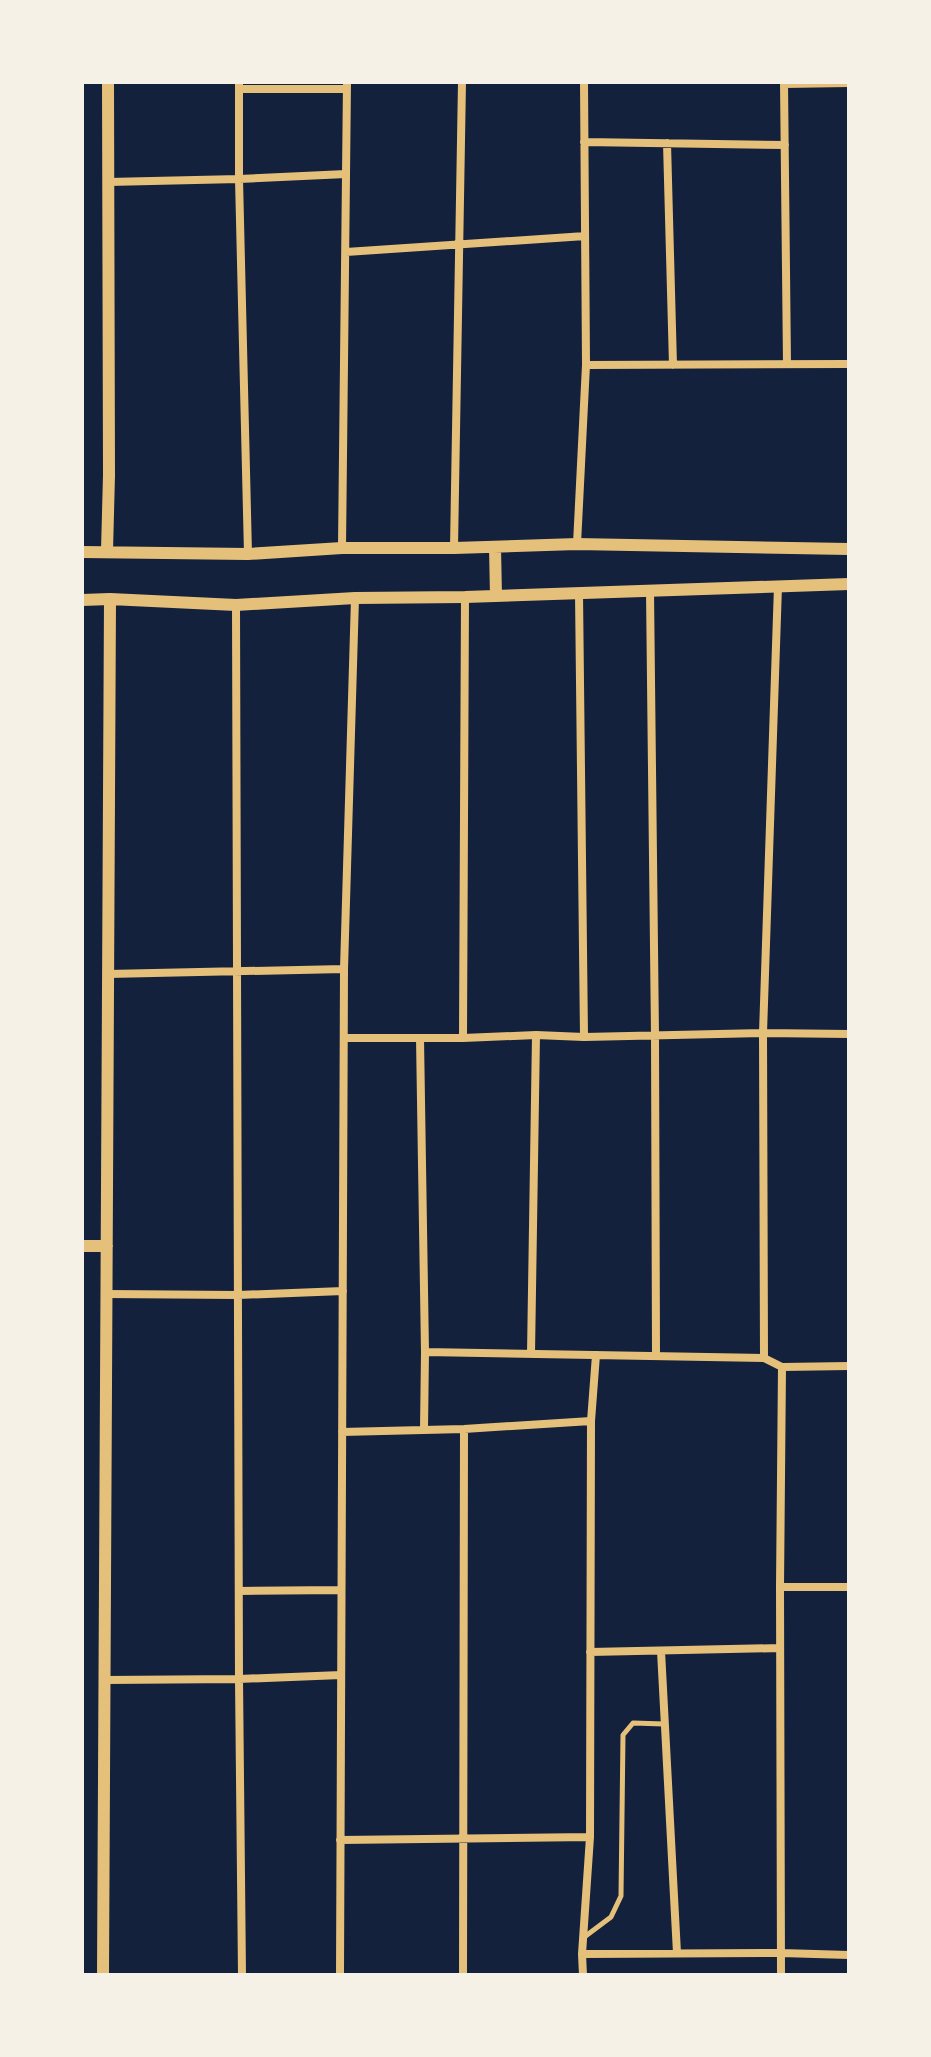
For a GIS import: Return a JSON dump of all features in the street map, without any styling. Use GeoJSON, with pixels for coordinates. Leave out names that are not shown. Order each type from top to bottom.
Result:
{"type":"FeatureCollection","features":[{"type":"Feature","properties":{"kind":"street"},"geometry":{"type":"LineString","coordinates":[[107,551],[108,82]]}},
{"type":"Feature","properties":{"kind":"street"},"geometry":{"type":"LineString","coordinates":[[454,548],[462,82]]}},
{"type":"Feature","properties":{"kind":"street"},"geometry":{"type":"LineString","coordinates":[[577,544],[586,365],[584,82]]}},
{"type":"Feature","properties":{"kind":"street"},"geometry":{"type":"LineString","coordinates":[[787,364],[784,83],[849,83]]}},
{"type":"Feature","properties":{"kind":"street"},"geometry":{"type":"LineString","coordinates":[[248,554],[239,86],[347,86],[342,548]]}},
{"type":"Feature","properties":{"kind":"street"},"geometry":{"type":"LineString","coordinates":[[584,142],[785,145]]}},
{"type":"Feature","properties":{"kind":"street"},"geometry":{"type":"LineString","coordinates":[[667,143],[673,365]]}},
{"type":"Feature","properties":{"kind":"street"},"geometry":{"type":"LineString","coordinates":[[108,182],[346,174]]}},
{"type":"Feature","properties":{"kind":"street"},"geometry":{"type":"LineString","coordinates":[[346,252],[585,236]]}},
{"type":"Feature","properties":{"kind":"street"},"geometry":{"type":"LineString","coordinates":[[586,365],[849,364]]}},
{"type":"Feature","properties":{"kind":"street"},"geometry":{"type":"LineString","coordinates":[[82,552],[248,554],[342,548],[577,544],[849,549]]}},
{"type":"Feature","properties":{"kind":"street"},"geometry":{"type":"LineString","coordinates":[[495,547],[496,596]]}},
{"type":"Feature","properties":{"kind":"street"},"geometry":{"type":"LineString","coordinates":[[82,600],[236,605],[355,598],[849,584]]}},
{"type":"Feature","properties":{"kind":"street"},"geometry":{"type":"LineString","coordinates":[[764,1358],[763,1033],[778,586]]}},
{"type":"Feature","properties":{"kind":"street"},"geometry":{"type":"LineString","coordinates":[[650,591],[656,1356]]}},
{"type":"Feature","properties":{"kind":"street"},"geometry":{"type":"LineString","coordinates":[[579,593],[584,1037]]}},
{"type":"Feature","properties":{"kind":"street"},"geometry":{"type":"LineString","coordinates":[[463,1038],[465,597]]}},
{"type":"Feature","properties":{"kind":"street"},"geometry":{"type":"LineString","coordinates":[[340,1975],[344,969],[355,598]]}},
{"type":"Feature","properties":{"kind":"street"},"geometry":{"type":"LineString","coordinates":[[103,1975],[110,599]]}},
{"type":"Feature","properties":{"kind":"street"},"geometry":{"type":"LineString","coordinates":[[236,605],[242,1975]]}},
{"type":"Feature","properties":{"kind":"street"},"geometry":{"type":"LineString","coordinates":[[108,974],[344,969]]}},
{"type":"Feature","properties":{"kind":"street"},"geometry":{"type":"LineString","coordinates":[[344,1038],[849,1034]]}},
{"type":"Feature","properties":{"kind":"street"},"geometry":{"type":"LineString","coordinates":[[531,1354],[536,1035]]}},
{"type":"Feature","properties":{"kind":"street"},"geometry":{"type":"LineString","coordinates":[[420,1038],[424,1429]]}},
{"type":"Feature","properties":{"kind":"street"},"geometry":{"type":"LineString","coordinates":[[82,1246],[107,1246]]}},
{"type":"Feature","properties":{"kind":"street"},"geometry":{"type":"LineString","coordinates":[[106,1294],[238,1295],[343,1291]]}},
{"type":"Feature","properties":{"kind":"street"},"geometry":{"type":"LineString","coordinates":[[425,1352],[764,1358],[782,1367],[849,1366]]}},
{"type":"Feature","properties":{"kind":"street"},"geometry":{"type":"LineString","coordinates":[[583,1975],[590,1837],[591,1421],[596,1355]]}},
{"type":"Feature","properties":{"kind":"street"},"geometry":{"type":"LineString","coordinates":[[781,1975],[782,1367]]}},
{"type":"Feature","properties":{"kind":"street"},"geometry":{"type":"LineString","coordinates":[[342,1432],[591,1421]]}},
{"type":"Feature","properties":{"kind":"street"},"geometry":{"type":"LineString","coordinates":[[463,1975],[464,1429]]}},
{"type":"Feature","properties":{"kind":"street"},"geometry":{"type":"LineString","coordinates":[[780,1587],[849,1587]]}},
{"type":"Feature","properties":{"kind":"street"},"geometry":{"type":"LineString","coordinates":[[239,1591],[341,1590]]}},
{"type":"Feature","properties":{"kind":"street"},"geometry":{"type":"LineString","coordinates":[[590,1652],[780,1648]]}},
{"type":"Feature","properties":{"kind":"street"},"geometry":{"type":"LineString","coordinates":[[661,1651],[677,1953]]}},
{"type":"Feature","properties":{"kind":"street"},"geometry":{"type":"LineString","coordinates":[[105,1680],[341,1675]]}},
{"type":"Feature","properties":{"kind":"street"},"geometry":{"type":"LineString","coordinates":[[340,1840],[590,1837]]}},
{"type":"Feature","properties":{"kind":"street"},"geometry":{"type":"LineString","coordinates":[[582,1954],[849,1955]]}},
{"type":"Feature","properties":{"kind":"lane"},"geometry":{"type":"LineString","coordinates":[[583,1938],[611,1917],[621,1896],[623,1735],[633,1723],[665,1724]]}}]}
